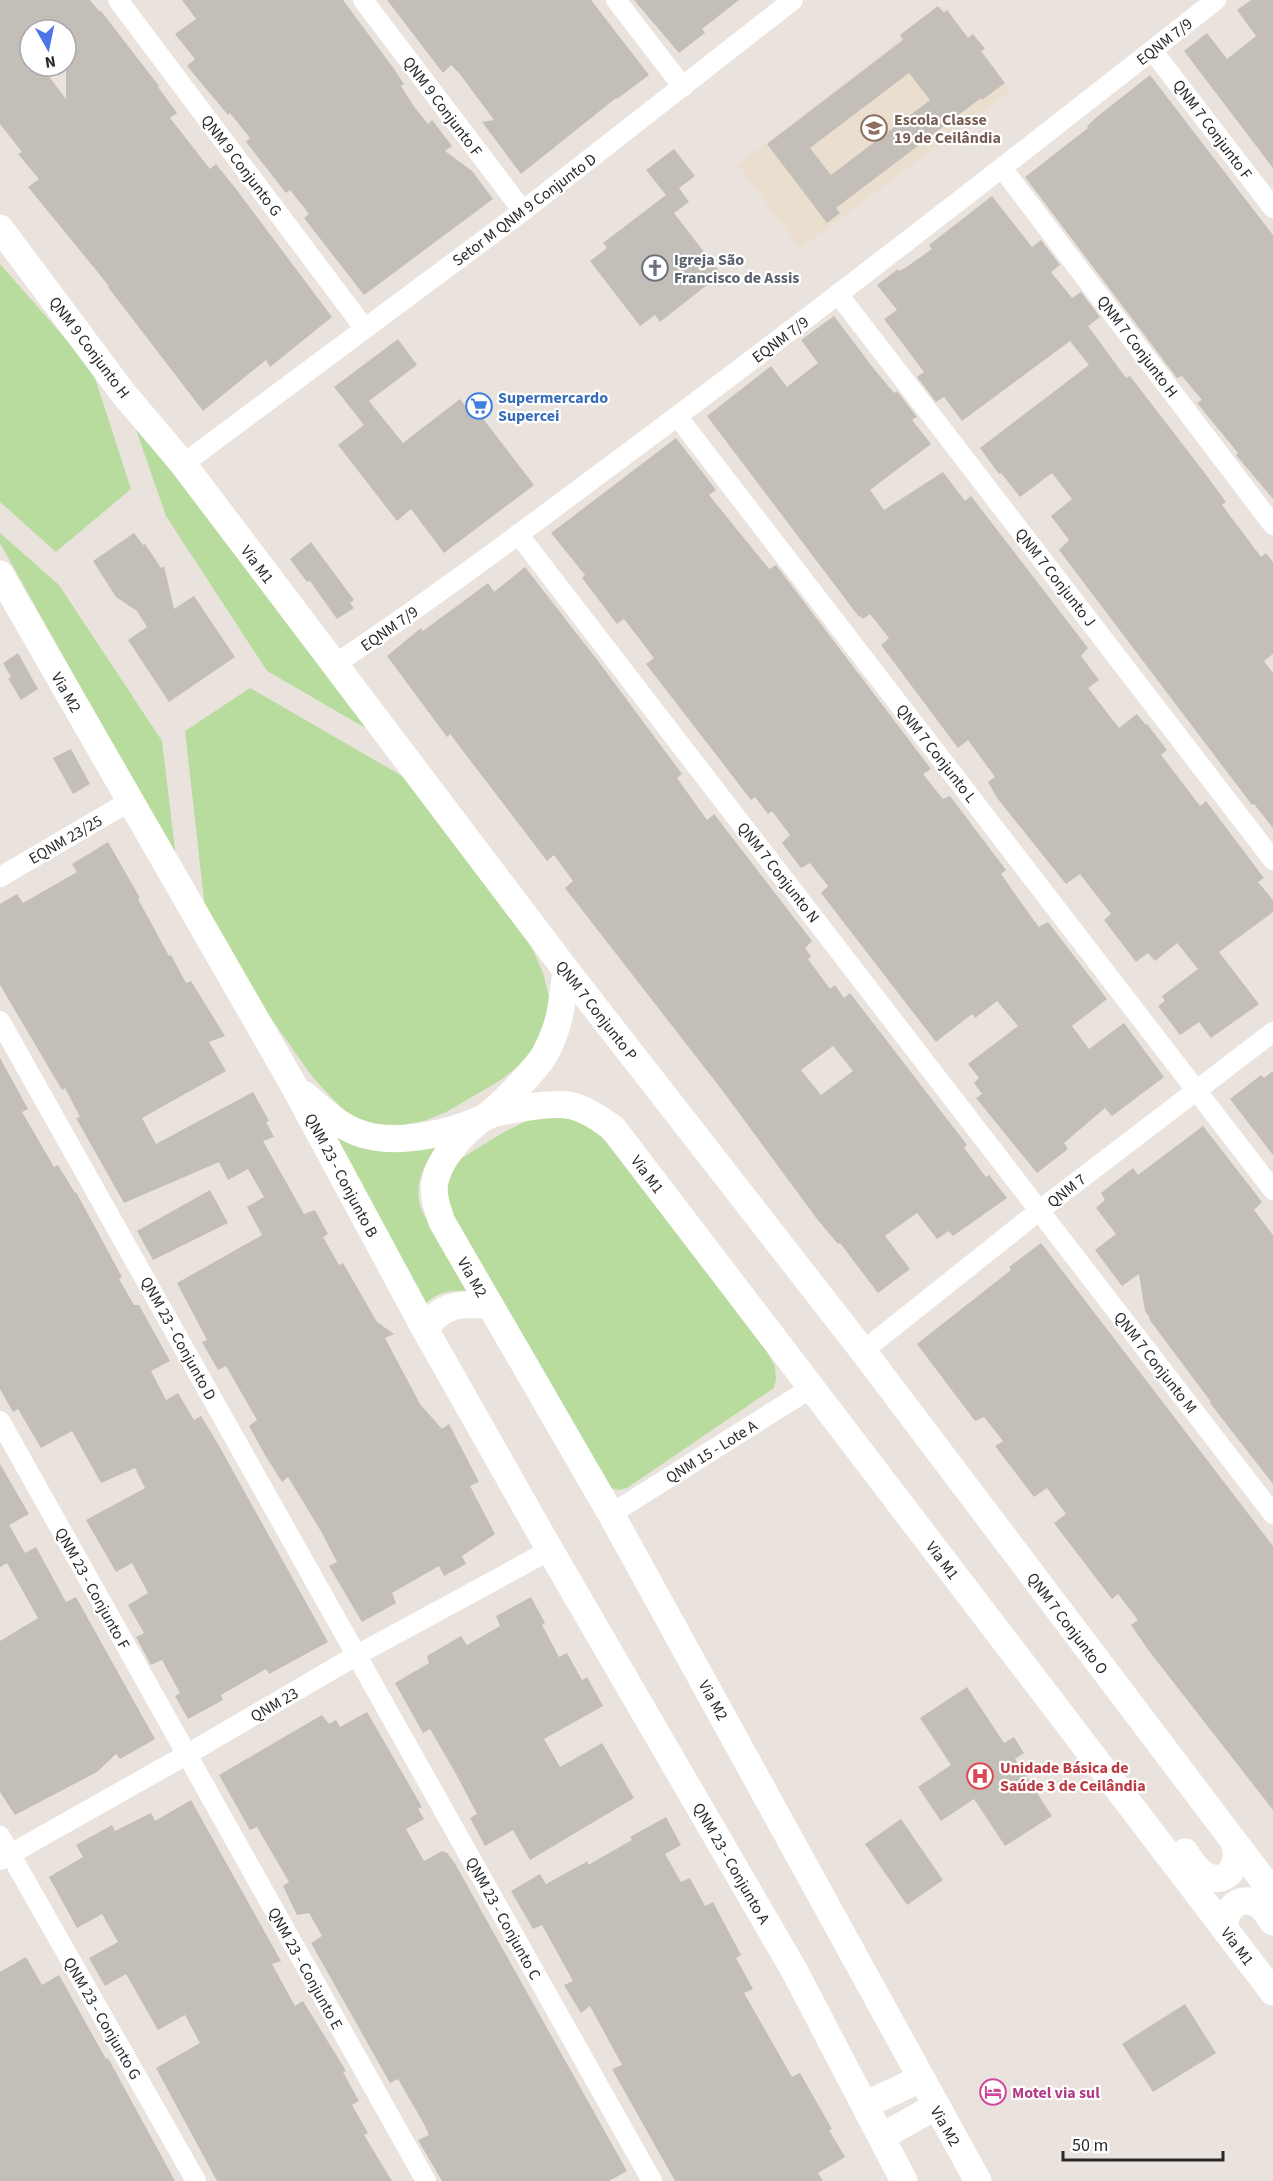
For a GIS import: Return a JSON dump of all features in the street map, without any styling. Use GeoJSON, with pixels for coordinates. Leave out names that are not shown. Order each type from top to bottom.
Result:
{"type":"FeatureCollection","features":[{"type":"Feature","properties":{"kind":"main road","name":"QNM 9 Conjunto H"},"geometry":{"type":"LineString","coordinates":[[0,228],[8,246],[123,393],[183,464]]}},
{"type":"Feature","properties":{"kind":"main road","name":"Via M1"},"geometry":{"type":"LineString","coordinates":[[183,464],[334,665]]}},
{"type":"Feature","properties":{"kind":"main road","name":"Via M2"},"geometry":{"type":"LineString","coordinates":[[2,581],[130,801]]}},
{"type":"Feature","properties":{"kind":"main road","name":"QNM 7 Conjunto P"},"geometry":{"type":"LineString","coordinates":[[334,665],[566,970],[863,1351]]}},
{"type":"Feature","properties":{"kind":"main road","name":"QNM 23 - Conjunto B"},"geometry":{"type":"LineString","coordinates":[[130,801],[293,1084],[426,1331],[550,1550]]}},
{"type":"Feature","properties":{"kind":"main road","name":"Via M2"},"geometry":{"type":"LineString","coordinates":[[566,970],[560,1021],[545,1055],[531,1074],[456,1143],[442,1163],[435,1182],[436,1202],[442,1222],[611,1514],[978,2181]]}},
{"type":"Feature","properties":{"kind":"main road"},"geometry":{"type":"LineString","coordinates":[[293,1084],[329,1117],[351,1129],[374,1137],[400,1138],[432,1135],[483,1118]]}},
{"type":"Feature","properties":{"kind":"main road","name":"Via M1"},"geometry":{"type":"LineString","coordinates":[[483,1118],[527,1107],[569,1105],[592,1114],[613,1128],[1273,1992]]}},
{"type":"Feature","properties":{"kind":"main road"},"geometry":{"type":"LineString","coordinates":[[426,1331],[429,1322],[436,1314],[449,1308],[465,1303],[490,1306]]}},
{"type":"Feature","properties":{"kind":"main road","name":"QNM 7 Conjunto O"},"geometry":{"type":"LineString","coordinates":[[863,1351],[1273,1893]]}},
{"type":"Feature","properties":{"kind":"main road","name":"QNM 23 - Conjunto A"},"geometry":{"type":"LineString","coordinates":[[550,1550],[794,1970],[904,2181]]}},
{"type":"Feature","properties":{"kind":"main road"},"geometry":{"type":"LineString","coordinates":[[1043,1689],[1099,1739],[1202,1874],[1214,1878],[1229,1874],[1235,1868],[1238,1859],[1233,1843]]}},
{"type":"Feature","properties":{"kind":"main road"},"geometry":{"type":"LineString","coordinates":[[1226,1931],[1224,1923],[1226,1915],[1236,1903],[1243,1901],[1250,1901],[1261,1907],[1273,1922]]}},
{"type":"Feature","properties":{"kind":"main road"},"geometry":{"type":"LineString","coordinates":[[865,2105],[920,2079]]}},
{"type":"Feature","properties":{"kind":"main road"},"geometry":{"type":"LineString","coordinates":[[881,2137],[936,2107]]}},
{"type":"Feature","properties":{"kind":"street","name":"QNM 9 Conjunto G"},"geometry":{"type":"LineString","coordinates":[[118,0],[365,329]]}},
{"type":"Feature","properties":{"kind":"street","name":"QNM 9 Conjunto F"},"geometry":{"type":"LineString","coordinates":[[363,0],[523,212]]}},
{"type":"Feature","properties":{"kind":"street"},"geometry":{"type":"LineString","coordinates":[[616,0],[683,87]]}},
{"type":"Feature","properties":{"kind":"street","name":"Setor M QNM 9 Conjunto D"},"geometry":{"type":"LineString","coordinates":[[183,464],[523,212],[793,0]]}},
{"type":"Feature","properties":{"kind":"street","name":"EQNM 7/9"},"geometry":{"type":"LineString","coordinates":[[334,665],[407,616],[677,416],[1002,168],[1216,0]]}},
{"type":"Feature","properties":{"kind":"street","name":"QNM 7 Conjunto F"},"geometry":{"type":"LineString","coordinates":[[1152,50],[1273,208]]}},
{"type":"Feature","properties":{"kind":"street","name":"QNM 7 Conjunto H"},"geometry":{"type":"LineString","coordinates":[[1002,168],[1273,525]]}},
{"type":"Feature","properties":{"kind":"street","name":"QNM 7 Conjunto J"},"geometry":{"type":"LineString","coordinates":[[838,294],[1273,860]]}},
{"type":"Feature","properties":{"kind":"street","name":"QNM 7 Conjunto L"},"geometry":{"type":"LineString","coordinates":[[677,416],[1273,1190]]}},
{"type":"Feature","properties":{"kind":"street","name":"QNM 7 Conjunto N"},"geometry":{"type":"LineString","coordinates":[[518,534],[1040,1210]]}},
{"type":"Feature","properties":{"kind":"street","name":"EQNM 23/25"},"geometry":{"type":"LineString","coordinates":[[0,877],[130,801]]}},
{"type":"Feature","properties":{"kind":"street","name":"QNM 23 - Conjunto D"},"geometry":{"type":"LineString","coordinates":[[0,1021],[357,1655]]}},
{"type":"Feature","properties":{"kind":"street","name":"QNM 7"},"geometry":{"type":"LineString","coordinates":[[863,1351],[1040,1210],[1273,1032]]}},
{"type":"Feature","properties":{"kind":"street","name":"QNM 7 Conjunto M"},"geometry":{"type":"LineString","coordinates":[[1040,1210],[1273,1514]]}},
{"type":"Feature","properties":{"kind":"street","name":"QNM 15 - Lote A"},"geometry":{"type":"LineString","coordinates":[[611,1514],[812,1388]]}},
{"type":"Feature","properties":{"kind":"street","name":"QNM 23 - Conjunto F"},"geometry":{"type":"LineString","coordinates":[[0,1421],[186,1755]]}},
{"type":"Feature","properties":{"kind":"street","name":"QNM 23"},"geometry":{"type":"LineString","coordinates":[[5,1857],[357,1655],[550,1550]]}},
{"type":"Feature","properties":{"kind":"street","name":"QNM 23 - Conjunto C"},"geometry":{"type":"LineString","coordinates":[[357,1655],[652,2181]]}},
{"type":"Feature","properties":{"kind":"street","name":"QNM 23 - Conjunto E"},"geometry":{"type":"LineString","coordinates":[[186,1755],[426,2181]]}},
{"type":"Feature","properties":{"kind":"street","name":"QNM 23 - Conjunto G"},"geometry":{"type":"LineString","coordinates":[[0,1836],[5,1857],[196,2181]]}},
{"type":"Feature","properties":{"kind":"shaded area","name":"Escola Classe 19 de Ceilândia"},"geometry":{"type":"Polygon","coordinates":[[[943,6],[1011,91],[800,248],[738,165],[943,6]]]}},
{"type":"Feature","properties":{"kind":"green space"},"geometry":{"type":"Polygon","coordinates":[[[0,264],[92,369],[131,489],[56,552],[0,502],[0,264]]]}},
{"type":"Feature","properties":{"kind":"green space"},"geometry":{"type":"Polygon","coordinates":[[[133,421],[369,730],[267,671],[166,516],[133,421]]]}},
{"type":"Feature","properties":{"kind":"green space"},"geometry":{"type":"Polygon","coordinates":[[[0,533],[59,585],[162,741],[176,858],[0,543],[0,533]]]}},
{"type":"Feature","properties":{"kind":"green space"},"geometry":{"type":"Polygon","coordinates":[[[250,688],[404,777],[529,941],[543,973],[549,997],[548,1013],[532,1050],[501,1080],[446,1112],[424,1121],[401,1125],[374,1124],[359,1120],[346,1112],[311,1075],[256,997],[205,909],[185,731],[250,688]]]}},
{"type":"Feature","properties":{"kind":"green space"},"geometry":{"type":"Polygon","coordinates":[[[550,1116],[581,1123],[606,1142],[764,1347],[775,1366],[774,1388],[627,1488],[618,1490],[611,1488],[449,1213],[446,1190],[455,1165],[462,1158],[504,1132],[531,1119],[550,1116]]]}},
{"type":"Feature","properties":{"kind":"green space"},"geometry":{"type":"Polygon","coordinates":[[[330,1131],[438,1143],[421,1176],[419,1202],[467,1291],[445,1292],[426,1303],[330,1131]]]}},
{"type":"Feature","properties":{"kind":"building"},"geometry":{"type":"Polygon","coordinates":[[[0,0],[90,0],[159,86],[177,113],[170,118],[210,169],[216,164],[332,317],[270,367],[266,360],[203,411],[109,286],[28,187],[39,179],[18,154],[22,152],[0,124],[0,0]]]}},
{"type":"Feature","properties":{"kind":"building"},"geometry":{"type":"Polygon","coordinates":[[[182,0],[343,0],[404,84],[401,86],[415,108],[428,124],[432,120],[452,146],[445,151],[472,171],[493,199],[364,295],[304,218],[309,214],[290,190],[286,193],[246,142],[250,138],[187,66],[195,59],[175,34],[196,19],[182,0]]]}},
{"type":"Feature","properties":{"kind":"building"},"geometry":{"type":"Polygon","coordinates":[[[387,0],[591,0],[649,75],[616,98],[521,174],[482,122],[494,120],[459,73],[451,65],[443,73],[387,0]]]}},
{"type":"Feature","properties":{"kind":"building"},"geometry":{"type":"Polygon","coordinates":[[[634,0],[739,0],[702,29],[705,33],[679,53],[634,0]]]}},
{"type":"Feature","properties":{"kind":"building"},"geometry":{"type":"Polygon","coordinates":[[[1251,0],[1273,0],[1273,168],[1184,51],[1207,33],[1227,59],[1256,36],[1237,10],[1251,0]]]}},
{"type":"Feature","properties":{"kind":"building","name":"Escola Classe 19 de Ceilândia"},"geometry":{"type":"Polygon","coordinates":[[[938,6],[944,13],[947,10],[968,38],[973,34],[985,49],[981,51],[1005,83],[982,100],[981,98],[836,208],[840,213],[827,223],[767,144],[903,40],[900,35],[938,6]],[[909,73],[810,148],[831,175],[930,100],[909,73]]]}},
{"type":"Feature","properties":{"kind":"building"},"geometry":{"type":"Polygon","coordinates":[[[1150,75],[1273,235],[1273,499],[1197,403],[1202,400],[1182,376],[1177,378],[1025,177],[1088,128],[1087,126],[1098,116],[1150,75]]]}},
{"type":"Feature","properties":{"kind":"building","name":"Igreja São Francisco de Assis"},"geometry":{"type":"Polygon","coordinates":[[[674,149],[695,176],[679,188],[689,202],[674,213],[721,274],[660,322],[655,315],[640,326],[590,261],[607,248],[603,243],[666,195],[646,170],[674,149]]]}},
{"type":"Feature","properties":{"kind":"building"},"geometry":{"type":"Polygon","coordinates":[[[992,196],[1032,247],[1041,240],[1060,265],[1051,272],[1072,298],[1081,292],[1100,317],[1088,326],[1126,378],[1130,376],[1207,476],[1226,502],[1222,505],[1261,557],[1266,553],[1273,562],[1273,654],[1264,661],[1273,673],[1273,828],[1254,804],[1252,805],[1059,550],[1069,540],[1051,516],[1072,499],[1052,473],[1020,497],[980,448],[1089,365],[1070,341],[962,421],[944,397],[936,402],[917,377],[924,372],[884,319],[897,310],[877,285],[898,269],[899,271],[905,268],[932,249],[929,245],[992,196]]]}},
{"type":"Feature","properties":{"kind":"building"},"geometry":{"type":"Polygon","coordinates":[[[834,316],[874,369],[894,393],[897,391],[917,417],[912,420],[931,444],[870,490],[884,510],[943,472],[965,501],[971,496],[1088,648],[1081,656],[1099,680],[1088,688],[1119,728],[1137,714],[1147,724],[1167,750],[1161,755],[1200,806],[1206,801],[1264,878],[1258,882],[1273,900],[1273,912],[1219,952],[1259,1004],[1211,1038],[1199,1022],[1180,1035],[1158,1006],[1165,1001],[1162,996],[1198,969],[1177,943],[1155,961],[1148,953],[1136,962],[1104,920],[1111,914],[1080,874],[1066,884],[997,798],[988,782],[995,777],[968,740],[958,748],[881,645],[889,638],[870,614],[863,619],[859,617],[707,416],[771,366],[787,387],[818,363],[801,340],[834,316]]]}},
{"type":"Feature","properties":{"kind":"building"},"geometry":{"type":"Polygon","coordinates":[[[398,339],[417,365],[369,401],[403,443],[460,399],[466,407],[471,403],[534,485],[444,553],[411,509],[397,521],[338,445],[364,425],[334,387],[398,339]]]}},
{"type":"Feature","properties":{"kind":"building"},"geometry":{"type":"Polygon","coordinates":[[[676,438],[716,490],[709,495],[769,569],[776,565],[931,769],[923,774],[943,799],[950,796],[1006,870],[1001,874],[1039,927],[1048,922],[1107,999],[1072,1026],[1089,1049],[1124,1023],[1164,1077],[1112,1116],[1105,1108],[1064,1143],[1068,1149],[1037,1173],[976,1098],[982,1094],[974,1083],[979,1078],[968,1064],[1018,1026],[997,1001],[975,1018],[972,1014],[936,1042],[821,893],[828,886],[810,863],[801,868],[782,843],[790,835],[772,811],[768,814],[755,797],[751,800],[646,664],[654,658],[624,619],[617,624],[582,578],[585,575],[551,533],[676,438]]]}},
{"type":"Feature","properties":{"kind":"building"},"geometry":{"type":"Polygon","coordinates":[[[134,533],[143,545],[145,544],[161,568],[164,566],[174,609],[194,596],[235,657],[169,702],[128,640],[147,627],[137,611],[116,597],[93,561],[134,533]]]}},
{"type":"Feature","properties":{"kind":"building"},"geometry":{"type":"Polygon","coordinates":[[[311,542],[354,600],[350,603],[354,608],[337,619],[310,581],[307,582],[290,559],[311,542]]]}},
{"type":"Feature","properties":{"kind":"building"},"geometry":{"type":"Polygon","coordinates":[[[525,567],[682,774],[677,778],[707,820],[714,814],[812,941],[805,948],[811,956],[808,959],[830,989],[835,985],[844,998],[850,993],[967,1145],[964,1148],[986,1177],[989,1175],[1007,1198],[953,1236],[949,1231],[937,1239],[917,1213],[885,1236],[910,1269],[878,1293],[840,1243],[838,1244],[817,1219],[722,1090],[565,888],[573,881],[554,855],[547,861],[450,734],[447,737],[387,656],[421,628],[423,631],[488,583],[494,592],[525,567]],[[833,1046],[801,1070],[821,1095],[853,1071],[833,1046]]]}},
{"type":"Feature","properties":{"kind":"building"},"geometry":{"type":"Polygon","coordinates":[[[18,653],[38,689],[21,700],[8,678],[11,677],[3,663],[18,653]]]}},
{"type":"Feature","properties":{"kind":"building"},"geometry":{"type":"Polygon","coordinates":[[[71,749],[90,784],[73,794],[53,758],[71,749]]]}},
{"type":"Feature","properties":{"kind":"building"},"geometry":{"type":"Polygon","coordinates":[[[108,842],[169,956],[171,955],[186,983],[191,981],[225,1036],[209,1042],[226,1071],[142,1118],[156,1144],[253,1092],[269,1121],[266,1122],[274,1137],[263,1141],[304,1214],[315,1210],[328,1234],[323,1237],[339,1265],[343,1263],[377,1322],[394,1334],[385,1338],[420,1404],[442,1429],[449,1424],[479,1482],[470,1486],[495,1534],[462,1556],[466,1564],[444,1576],[439,1566],[392,1593],[396,1603],[362,1622],[329,1566],[337,1562],[322,1533],[288,1477],[282,1482],[265,1455],[249,1426],[257,1420],[226,1366],[218,1370],[202,1342],[207,1340],[177,1283],[262,1235],[247,1207],[264,1197],[248,1169],[228,1180],[219,1162],[124,1203],[76,1118],[80,1117],[65,1088],[62,1090],[0,985],[0,904],[17,894],[23,903],[77,872],[72,864],[108,842]]]}},
{"type":"Feature","properties":{"kind":"building"},"geometry":{"type":"Polygon","coordinates":[[[0,1058],[28,1109],[22,1112],[54,1167],[58,1165],[76,1192],[122,1277],[119,1279],[134,1305],[139,1305],[170,1361],[151,1371],[166,1400],[178,1393],[194,1420],[201,1416],[328,1642],[269,1674],[266,1669],[221,1695],[223,1700],[188,1719],[175,1696],[180,1693],[162,1660],[151,1665],[136,1637],[144,1633],[128,1605],[148,1593],[132,1563],[116,1572],[86,1520],[145,1488],[135,1468],[101,1483],[72,1431],[41,1448],[18,1409],[13,1412],[0,1389],[0,1058]]]}},
{"type":"Feature","properties":{"kind":"building"},"geometry":{"type":"Polygon","coordinates":[[[1273,1071],[1273,1155],[1230,1099],[1261,1075],[1264,1078],[1273,1071]]]}},
{"type":"Feature","properties":{"kind":"building"},"geometry":{"type":"Polygon","coordinates":[[[1203,1126],[1262,1202],[1254,1210],[1273,1235],[1273,1484],[1149,1319],[1145,1311],[1139,1274],[1122,1286],[1095,1250],[1116,1234],[1096,1208],[1105,1200],[1101,1193],[1133,1168],[1138,1175],[1203,1126]]]}},
{"type":"Feature","properties":{"kind":"building"},"geometry":{"type":"Polygon","coordinates":[[[210,1190],[228,1223],[153,1260],[137,1231],[210,1190]]]}},
{"type":"Feature","properties":{"kind":"building"},"geometry":{"type":"Polygon","coordinates":[[[1041,1243],[1273,1546],[1273,1810],[1149,1651],[1131,1625],[1138,1620],[1118,1594],[1112,1599],[1054,1523],[1066,1514],[1047,1488],[1034,1497],[995,1446],[1003,1441],[984,1417],[975,1421],[917,1344],[1011,1270],[1009,1267],[1041,1243]]]}},
{"type":"Feature","properties":{"kind":"building"},"geometry":{"type":"Polygon","coordinates":[[[0,1464],[29,1514],[9,1525],[25,1553],[36,1547],[66,1602],[76,1597],[155,1739],[120,1759],[116,1754],[97,1772],[15,1815],[0,1792],[0,1641],[38,1618],[7,1563],[0,1567],[0,1464]]]}},
{"type":"Feature","properties":{"kind":"building"},"geometry":{"type":"Polygon","coordinates":[[[531,1597],[545,1623],[542,1625],[559,1657],[567,1653],[582,1680],[587,1677],[603,1706],[544,1739],[560,1767],[602,1743],[634,1798],[530,1860],[513,1830],[485,1846],[470,1818],[477,1814],[456,1774],[430,1729],[423,1733],[395,1683],[429,1663],[427,1656],[461,1636],[467,1645],[500,1626],[496,1616],[531,1597]]]}},
{"type":"Feature","properties":{"kind":"building","name":"Unidade Básica de Saúde 3 de Ceilândia"},"geometry":{"type":"Polygon","coordinates":[[[967,1687],[1004,1743],[1014,1737],[1024,1753],[1015,1759],[1052,1816],[1005,1846],[974,1799],[941,1821],[918,1787],[951,1765],[920,1718],[967,1687]]]}},
{"type":"Feature","properties":{"kind":"building"},"geometry":{"type":"Polygon","coordinates":[[[367,1712],[422,1807],[418,1809],[424,1819],[406,1829],[424,1861],[442,1851],[447,1853],[454,1862],[627,2171],[609,2181],[442,2181],[418,2140],[429,2135],[424,2124],[398,2079],[390,2083],[311,1943],[322,1936],[309,1913],[297,1915],[283,1886],[289,1882],[257,1827],[250,1830],[219,1775],[322,1715],[329,1724],[336,1720],[340,1727],[367,1712]]]}},
{"type":"Feature","properties":{"kind":"building"},"geometry":{"type":"Polygon","coordinates":[[[191,1800],[281,1961],[272,1964],[295,2006],[303,2001],[346,2071],[343,2072],[359,2101],[352,2105],[368,2133],[364,2135],[392,2181],[217,2181],[156,2068],[200,2043],[185,2015],[158,2030],[126,1974],[105,1986],[89,1958],[118,1942],[102,1914],[77,1928],[49,1877],[83,1857],[76,1845],[112,1825],[115,1831],[151,1813],[155,1821],[191,1800]]]}},
{"type":"Feature","properties":{"kind":"building"},"geometry":{"type":"Polygon","coordinates":[[[666,1817],[681,1845],[665,1854],[681,1882],[690,1878],[705,1906],[713,1902],[741,1955],[736,1958],[753,1989],[744,1993],[792,2077],[800,2073],[845,2157],[818,2173],[823,2181],[675,2181],[612,2069],[622,2065],[590,2006],[581,2013],[564,1985],[573,1981],[542,1925],[533,1929],[511,1891],[540,1874],[546,1884],[588,1861],[588,1865],[632,1840],[630,1837],[666,1817]]]}},
{"type":"Feature","properties":{"kind":"building"},"geometry":{"type":"Polygon","coordinates":[[[901,1819],[943,1880],[907,1905],[865,1844],[901,1819]]]}},
{"type":"Feature","properties":{"kind":"building"},"geometry":{"type":"Polygon","coordinates":[[[26,1957],[42,1985],[59,1975],[106,2059],[108,2058],[175,2181],[0,2181],[0,1972],[26,1957]]]}},
{"type":"Feature","properties":{"kind":"building"},"geometry":{"type":"Polygon","coordinates":[[[1185,2004],[1216,2053],[1153,2092],[1122,2044],[1185,2004]]]}},
{"type":"Feature","properties":{"kind":"place","name":"Escola Classe 19 de Ceilândia"},"geometry":{"type":"Point","coordinates":[874,128]}},
{"type":"Feature","properties":{"kind":"place","name":"Igreja São Francisco de Assis"},"geometry":{"type":"Point","coordinates":[655,268]}},
{"type":"Feature","properties":{"kind":"place","name":"Supermercardo Supercei"},"geometry":{"type":"Point","coordinates":[479,406]}},
{"type":"Feature","properties":{"kind":"place","name":"Unidade Básica de Saúde 3 de Ceilândia"},"geometry":{"type":"Point","coordinates":[980,1776]}},
{"type":"Feature","properties":{"kind":"place","name":"Motel via sul"},"geometry":{"type":"Point","coordinates":[993,2092]}}]}
